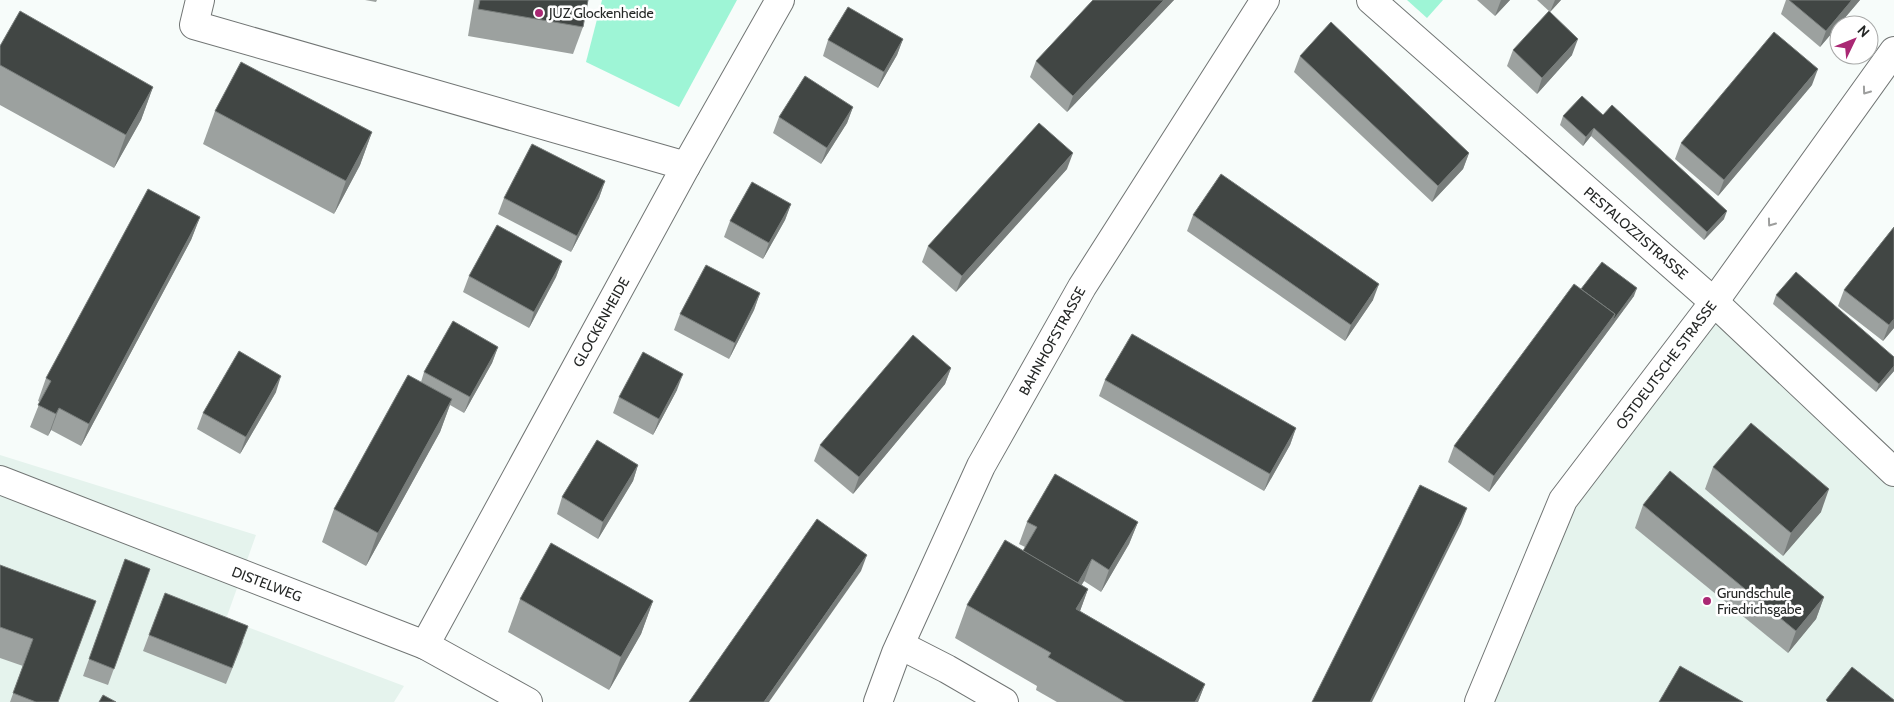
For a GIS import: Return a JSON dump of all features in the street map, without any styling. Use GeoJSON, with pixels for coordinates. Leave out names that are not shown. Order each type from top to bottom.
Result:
{"type":"FeatureCollection","features":[{"type":"Feature","properties":{"kind":"street"},"geometry":{"type":"LineString","coordinates":[[200,0],[194,25],[686,166]]}},
{"type":"Feature","properties":{"kind":"street","name":"GLOCKENHEIDE"},"geometry":{"type":"LineString","coordinates":[[424,645],[686,166],[780,0]]}},
{"type":"Feature","properties":{"kind":"street","name":"BAHNHOFSTRASSE"},"geometry":{"type":"LineString","coordinates":[[878,702],[900,645],[981,466],[1082,287],[1265,0]]}},
{"type":"Feature","properties":{"kind":"street","name":"PESTALOZZISTRASSE"},"geometry":{"type":"LineString","coordinates":[[1371,0],[1714,302],[1894,472]]}},
{"type":"Feature","properties":{"kind":"street","name":"OSTDEUTSCHE STRASSE"},"geometry":{"type":"LineString","coordinates":[[1479,702],[1563,500],[1714,302],[1894,51]]}},
{"type":"Feature","properties":{"kind":"street","name":"DISTELWEG"},"geometry":{"type":"LineString","coordinates":[[0,480],[424,645],[528,702]]}},
{"type":"Feature","properties":{"kind":"street"},"geometry":{"type":"LineString","coordinates":[[900,645],[947,669],[1004,702]]}},
{"type":"Feature","properties":{"kind":"shaded area","name":"Grundschule Friedrichsgabe"},"geometry":{"type":"Polygon","coordinates":[[[1714,302],[1894,472],[1894,702],[1479,702],[1563,500],[1714,302]]]}},
{"type":"Feature","properties":{"kind":"shaded area"},"geometry":{"type":"Polygon","coordinates":[[[0,455],[256,535],[226,619],[404,686],[394,702],[0,702],[0,455]]]}},
{"type":"Feature","properties":{"kind":"green space"},"geometry":{"type":"Polygon","coordinates":[[[602,0],[737,0],[679,107],[586,62],[602,0]]]}},
{"type":"Feature","properties":{"kind":"green space"},"geometry":{"type":"Polygon","coordinates":[[[1407,0],[1443,0],[1427,18],[1407,0]]]}},
{"type":"Feature","properties":{"kind":"building"},"geometry":{"type":"Polygon","coordinates":[[[480,0],[588,0],[583,27],[478,9],[480,0]]]}},
{"type":"Feature","properties":{"kind":"building"},"geometry":{"type":"Polygon","coordinates":[[[1093,0],[1164,0],[1073,96],[1036,61],[1093,0]]]}},
{"type":"Feature","properties":{"kind":"building"},"geometry":{"type":"Polygon","coordinates":[[[1789,0],[1852,0],[1839,15],[1829,15],[1829,27],[1826,31],[1789,0]]]}},
{"type":"Feature","properties":{"kind":"building"},"geometry":{"type":"Polygon","coordinates":[[[848,7],[903,39],[884,72],[828,40],[848,7]]]}},
{"type":"Feature","properties":{"kind":"building"},"geometry":{"type":"Polygon","coordinates":[[[20,11],[153,87],[126,135],[0,65],[0,46],[20,11]]]}},
{"type":"Feature","properties":{"kind":"building"},"geometry":{"type":"Polygon","coordinates":[[[1549,11],[1578,39],[1542,78],[1513,50],[1549,11]]]}},
{"type":"Feature","properties":{"kind":"building"},"geometry":{"type":"Polygon","coordinates":[[[1331,22],[1469,153],[1438,186],[1300,56],[1331,22]]]}},
{"type":"Feature","properties":{"kind":"building"},"geometry":{"type":"Polygon","coordinates":[[[1774,32],[1818,69],[1724,180],[1681,143],[1774,32]]]}},
{"type":"Feature","properties":{"kind":"building"},"geometry":{"type":"Polygon","coordinates":[[[241,62],[372,132],[346,181],[215,111],[241,62]]]}},
{"type":"Feature","properties":{"kind":"building"},"geometry":{"type":"Polygon","coordinates":[[[805,76],[853,107],[827,148],[779,117],[805,76]]]}},
{"type":"Feature","properties":{"kind":"building"},"geometry":{"type":"Polygon","coordinates":[[[1582,96],[1603,115],[1612,105],[1727,211],[1707,232],[1594,128],[1586,137],[1563,116],[1582,96]]]}},
{"type":"Feature","properties":{"kind":"building"},"geometry":{"type":"Polygon","coordinates":[[[1039,123],[1073,153],[962,276],[928,246],[1039,123]]]}},
{"type":"Feature","properties":{"kind":"building"},"geometry":{"type":"Polygon","coordinates":[[[532,144],[605,181],[577,236],[504,198],[532,144]]]}},
{"type":"Feature","properties":{"kind":"building"},"geometry":{"type":"Polygon","coordinates":[[[1221,174],[1379,284],[1351,325],[1193,215],[1221,174]]]}},
{"type":"Feature","properties":{"kind":"building"},"geometry":{"type":"Polygon","coordinates":[[[752,182],[791,204],[769,243],[730,221],[752,182]]]}},
{"type":"Feature","properties":{"kind":"building"},"geometry":{"type":"Polygon","coordinates":[[[148,189],[200,217],[89,424],[59,408],[56,414],[38,405],[51,381],[46,378],[148,189]]]}},
{"type":"Feature","properties":{"kind":"building"},"geometry":{"type":"Polygon","coordinates":[[[497,225],[562,261],[534,312],[469,276],[497,225]]]}},
{"type":"Feature","properties":{"kind":"building"},"geometry":{"type":"Polygon","coordinates":[[[1894,227],[1894,319],[1889,325],[1844,290],[1894,227]]]}},
{"type":"Feature","properties":{"kind":"building"},"geometry":{"type":"Polygon","coordinates":[[[1602,262],[1637,288],[1612,322],[1615,314],[1581,289],[1602,262]]]}},
{"type":"Feature","properties":{"kind":"building"},"geometry":{"type":"Polygon","coordinates":[[[706,265],[760,293],[735,343],[680,314],[706,265]]]}},
{"type":"Feature","properties":{"kind":"building"},"geometry":{"type":"Polygon","coordinates":[[[1796,272],[1894,357],[1894,366],[1879,384],[1776,295],[1796,272]]]}},
{"type":"Feature","properties":{"kind":"building"},"geometry":{"type":"Polygon","coordinates":[[[1574,284],[1615,314],[1494,476],[1454,446],[1574,284]]]}},
{"type":"Feature","properties":{"kind":"building"},"geometry":{"type":"Polygon","coordinates":[[[453,321],[498,347],[470,397],[424,372],[453,321]]]}},
{"type":"Feature","properties":{"kind":"building"},"geometry":{"type":"Polygon","coordinates":[[[1132,334],[1296,428],[1270,474],[1105,380],[1132,334]]]}},
{"type":"Feature","properties":{"kind":"building"},"geometry":{"type":"Polygon","coordinates":[[[913,335],[951,368],[859,477],[820,445],[913,335]]]}},
{"type":"Feature","properties":{"kind":"building"},"geometry":{"type":"Polygon","coordinates":[[[239,351],[281,376],[246,437],[203,413],[239,351]]]}},
{"type":"Feature","properties":{"kind":"building"},"geometry":{"type":"Polygon","coordinates":[[[643,352],[683,374],[659,419],[619,397],[643,352]]]}},
{"type":"Feature","properties":{"kind":"building"},"geometry":{"type":"Polygon","coordinates":[[[408,375],[452,399],[378,533],[334,509],[408,375]]]}},
{"type":"Feature","properties":{"kind":"building"},"geometry":{"type":"Polygon","coordinates":[[[1751,423],[1829,489],[1791,533],[1713,467],[1751,423]]]}},
{"type":"Feature","properties":{"kind":"building"},"geometry":{"type":"Polygon","coordinates":[[[597,440],[638,465],[603,522],[562,497],[597,440]]]}},
{"type":"Feature","properties":{"kind":"building"},"geometry":{"type":"Polygon","coordinates":[[[1670,471],[1824,597],[1796,631],[1643,505],[1670,471]]]}},
{"type":"Feature","properties":{"kind":"building"},"geometry":{"type":"Polygon","coordinates":[[[1055,474],[1138,522],[1109,570],[1092,559],[1078,583],[1023,551],[1037,527],[1027,522],[1055,474]]]}},
{"type":"Feature","properties":{"kind":"building"},"geometry":{"type":"Polygon","coordinates":[[[1420,485],[1467,508],[1370,702],[1312,702],[1420,485]]]}},
{"type":"Feature","properties":{"kind":"building"},"geometry":{"type":"Polygon","coordinates":[[[817,519],[867,555],[764,702],[689,702],[817,519]]]}},
{"type":"Feature","properties":{"kind":"building"},"geometry":{"type":"Polygon","coordinates":[[[1005,540],[1088,589],[1076,609],[1205,684],[1195,702],[1125,702],[1048,657],[1051,653],[967,605],[1005,540]]]}},
{"type":"Feature","properties":{"kind":"building"},"geometry":{"type":"Polygon","coordinates":[[[551,543],[653,601],[621,657],[520,599],[551,543]]]}},
{"type":"Feature","properties":{"kind":"building"},"geometry":{"type":"Polygon","coordinates":[[[125,559],[150,569],[114,669],[89,659],[125,559]]]}},
{"type":"Feature","properties":{"kind":"building"},"geometry":{"type":"Polygon","coordinates":[[[0,565],[96,601],[58,702],[36,702],[13,693],[33,639],[0,627],[0,565]]]}},
{"type":"Feature","properties":{"kind":"building"},"geometry":{"type":"Polygon","coordinates":[[[165,593],[248,626],[232,668],[149,635],[165,593]]]}},
{"type":"Feature","properties":{"kind":"building"},"geometry":{"type":"Polygon","coordinates":[[[1680,666],[1743,702],[1659,702],[1680,666]]]}},
{"type":"Feature","properties":{"kind":"building"},"geometry":{"type":"Polygon","coordinates":[[[1852,667],[1894,700],[1894,702],[1828,702],[1826,700],[1852,667]]]}},
{"type":"Feature","properties":{"kind":"building"},"geometry":{"type":"Polygon","coordinates":[[[103,695],[116,702],[99,702],[103,695]]]}},
{"type":"Feature","properties":{"kind":"place","name":"JUZ Glockenheide"},"geometry":{"type":"Point","coordinates":[539,13]}},
{"type":"Feature","properties":{"kind":"place","name":"Grundschule Friedrichsgabe"},"geometry":{"type":"Point","coordinates":[1707,601]}}]}
